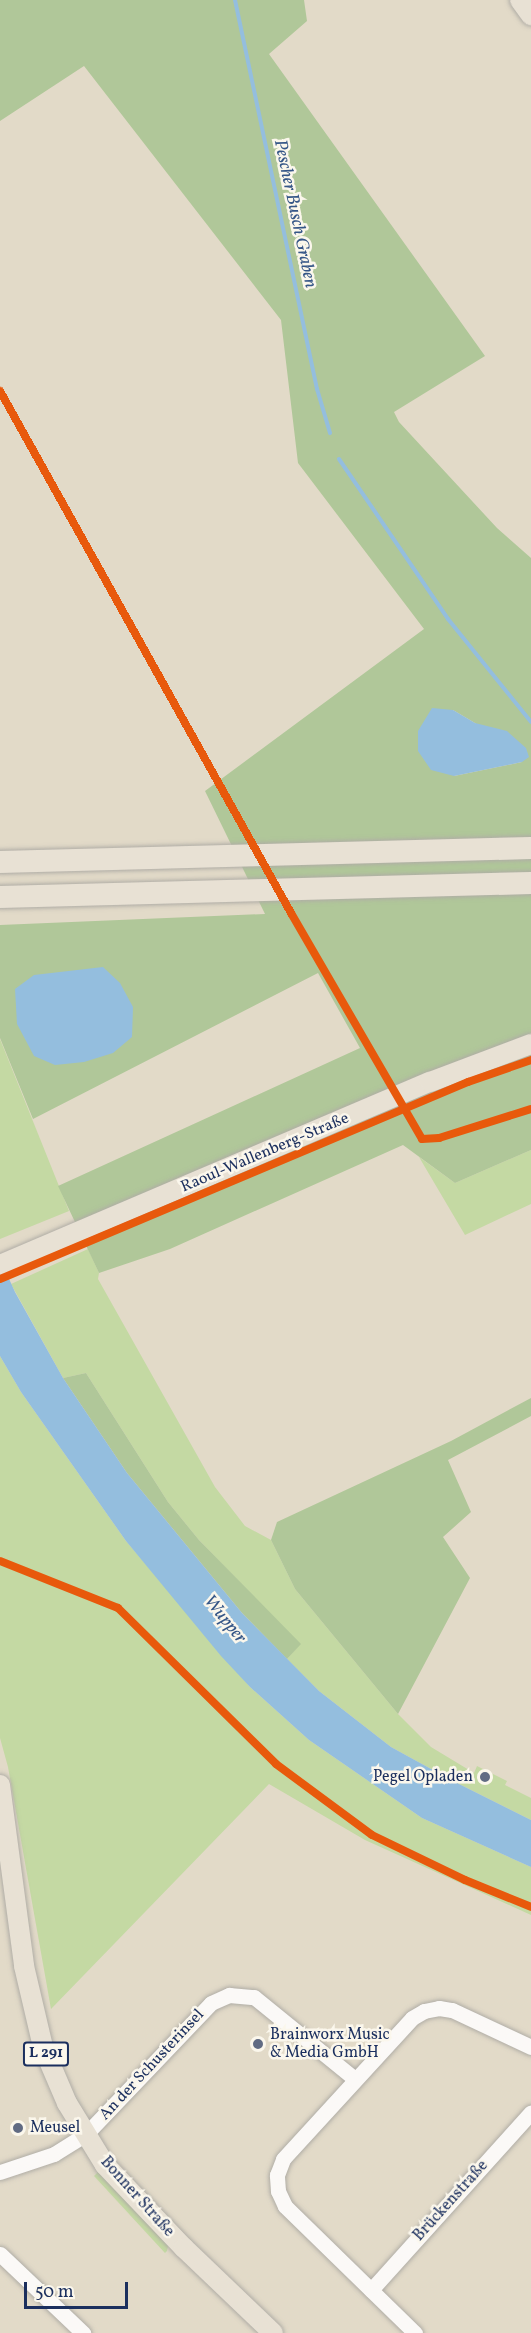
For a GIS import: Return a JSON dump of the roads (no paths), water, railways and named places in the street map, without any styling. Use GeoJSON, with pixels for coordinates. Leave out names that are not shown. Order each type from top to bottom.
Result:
{"type":"FeatureCollection","features":[{"type":"Feature","properties":{"kind":"highway"},"geometry":{"type":"LineString","coordinates":[[0,862],[531,848]]}},
{"type":"Feature","properties":{"kind":"highway"},"geometry":{"type":"LineString","coordinates":[[0,897],[531,883]]}},
{"type":"Feature","properties":{"kind":"main road"},"geometry":{"type":"LineString","coordinates":[[520,0],[531,15]]}},
{"type":"Feature","properties":{"kind":"main road","name":"Raoul-Wallenberg-Straße"},"geometry":{"type":"LineString","coordinates":[[0,1265],[430,1082],[531,1044]]}},
{"type":"Feature","properties":{"kind":"main road","name":"Bonner Straße"},"geometry":{"type":"LineString","coordinates":[[0,1785],[24,1966],[43,2047],[67,2103],[105,2164],[161,2224],[273,2333]]}},
{"type":"Feature","properties":{"kind":"street","name":"An der Schusterinsel"},"geometry":{"type":"LineString","coordinates":[[0,2172],[54,2154],[85,2135],[211,2003],[229,1995],[254,1997],[355,2079]]}},
{"type":"Feature","properties":{"kind":"street"},"geometry":{"type":"LineString","coordinates":[[415,2333],[285,2206],[278,2192],[277,2175],[283,2159],[412,2018],[424,2011],[440,2008],[452,2010],[531,2047]]}},
{"type":"Feature","properties":{"kind":"street","name":"Brückenstraße"},"geometry":{"type":"LineString","coordinates":[[371,2290],[531,2112]]}},
{"type":"Feature","properties":{"kind":"street"},"geometry":{"type":"LineString","coordinates":[[0,2254],[79,2332]]}},
{"type":"Feature","properties":{"kind":"water"},"geometry":{"type":"Polygon","coordinates":[[[432,708],[453,710],[475,723],[507,731],[526,748],[529,757],[522,762],[454,776],[431,770],[418,751],[418,731],[432,708]]]}},
{"type":"Feature","properties":{"kind":"water"},"geometry":{"type":"Polygon","coordinates":[[[103,967],[120,983],[133,1007],[132,1037],[113,1053],[84,1062],[55,1065],[34,1056],[17,1024],[15,989],[34,975],[103,967]]]}},
{"type":"Feature","properties":{"kind":"water","name":"Wupper"},"geometry":{"type":"Polygon","coordinates":[[[0,1259],[15,1292],[63,1378],[127,1473],[242,1613],[319,1691],[391,1747],[531,1820],[531,1867],[422,1818],[309,1740],[250,1687],[221,1656],[126,1541],[21,1392],[0,1356],[0,1259]]]}},
{"type":"Feature","properties":{"kind":"waterway","name":"Pescher Busch Graben"},"geometry":{"type":"LineString","coordinates":[[235,0],[317,389],[330,433]]}},
{"type":"Feature","properties":{"kind":"waterway","name":"Pescher Busch Graben"},"geometry":{"type":"LineString","coordinates":[[339,459],[448,619],[531,722]]}},
{"type":"Feature","properties":{"kind":"place","name":"Pegel Opladen"},"geometry":{"type":"Point","coordinates":[485,1777]}},
{"type":"Feature","properties":{"kind":"place","name":"Brainworx Music & Media GmbH"},"geometry":{"type":"Point","coordinates":[258,2044]}},
{"type":"Feature","properties":{"kind":"place","name":"Meusel"},"geometry":{"type":"Point","coordinates":[18,2128]}}]}
